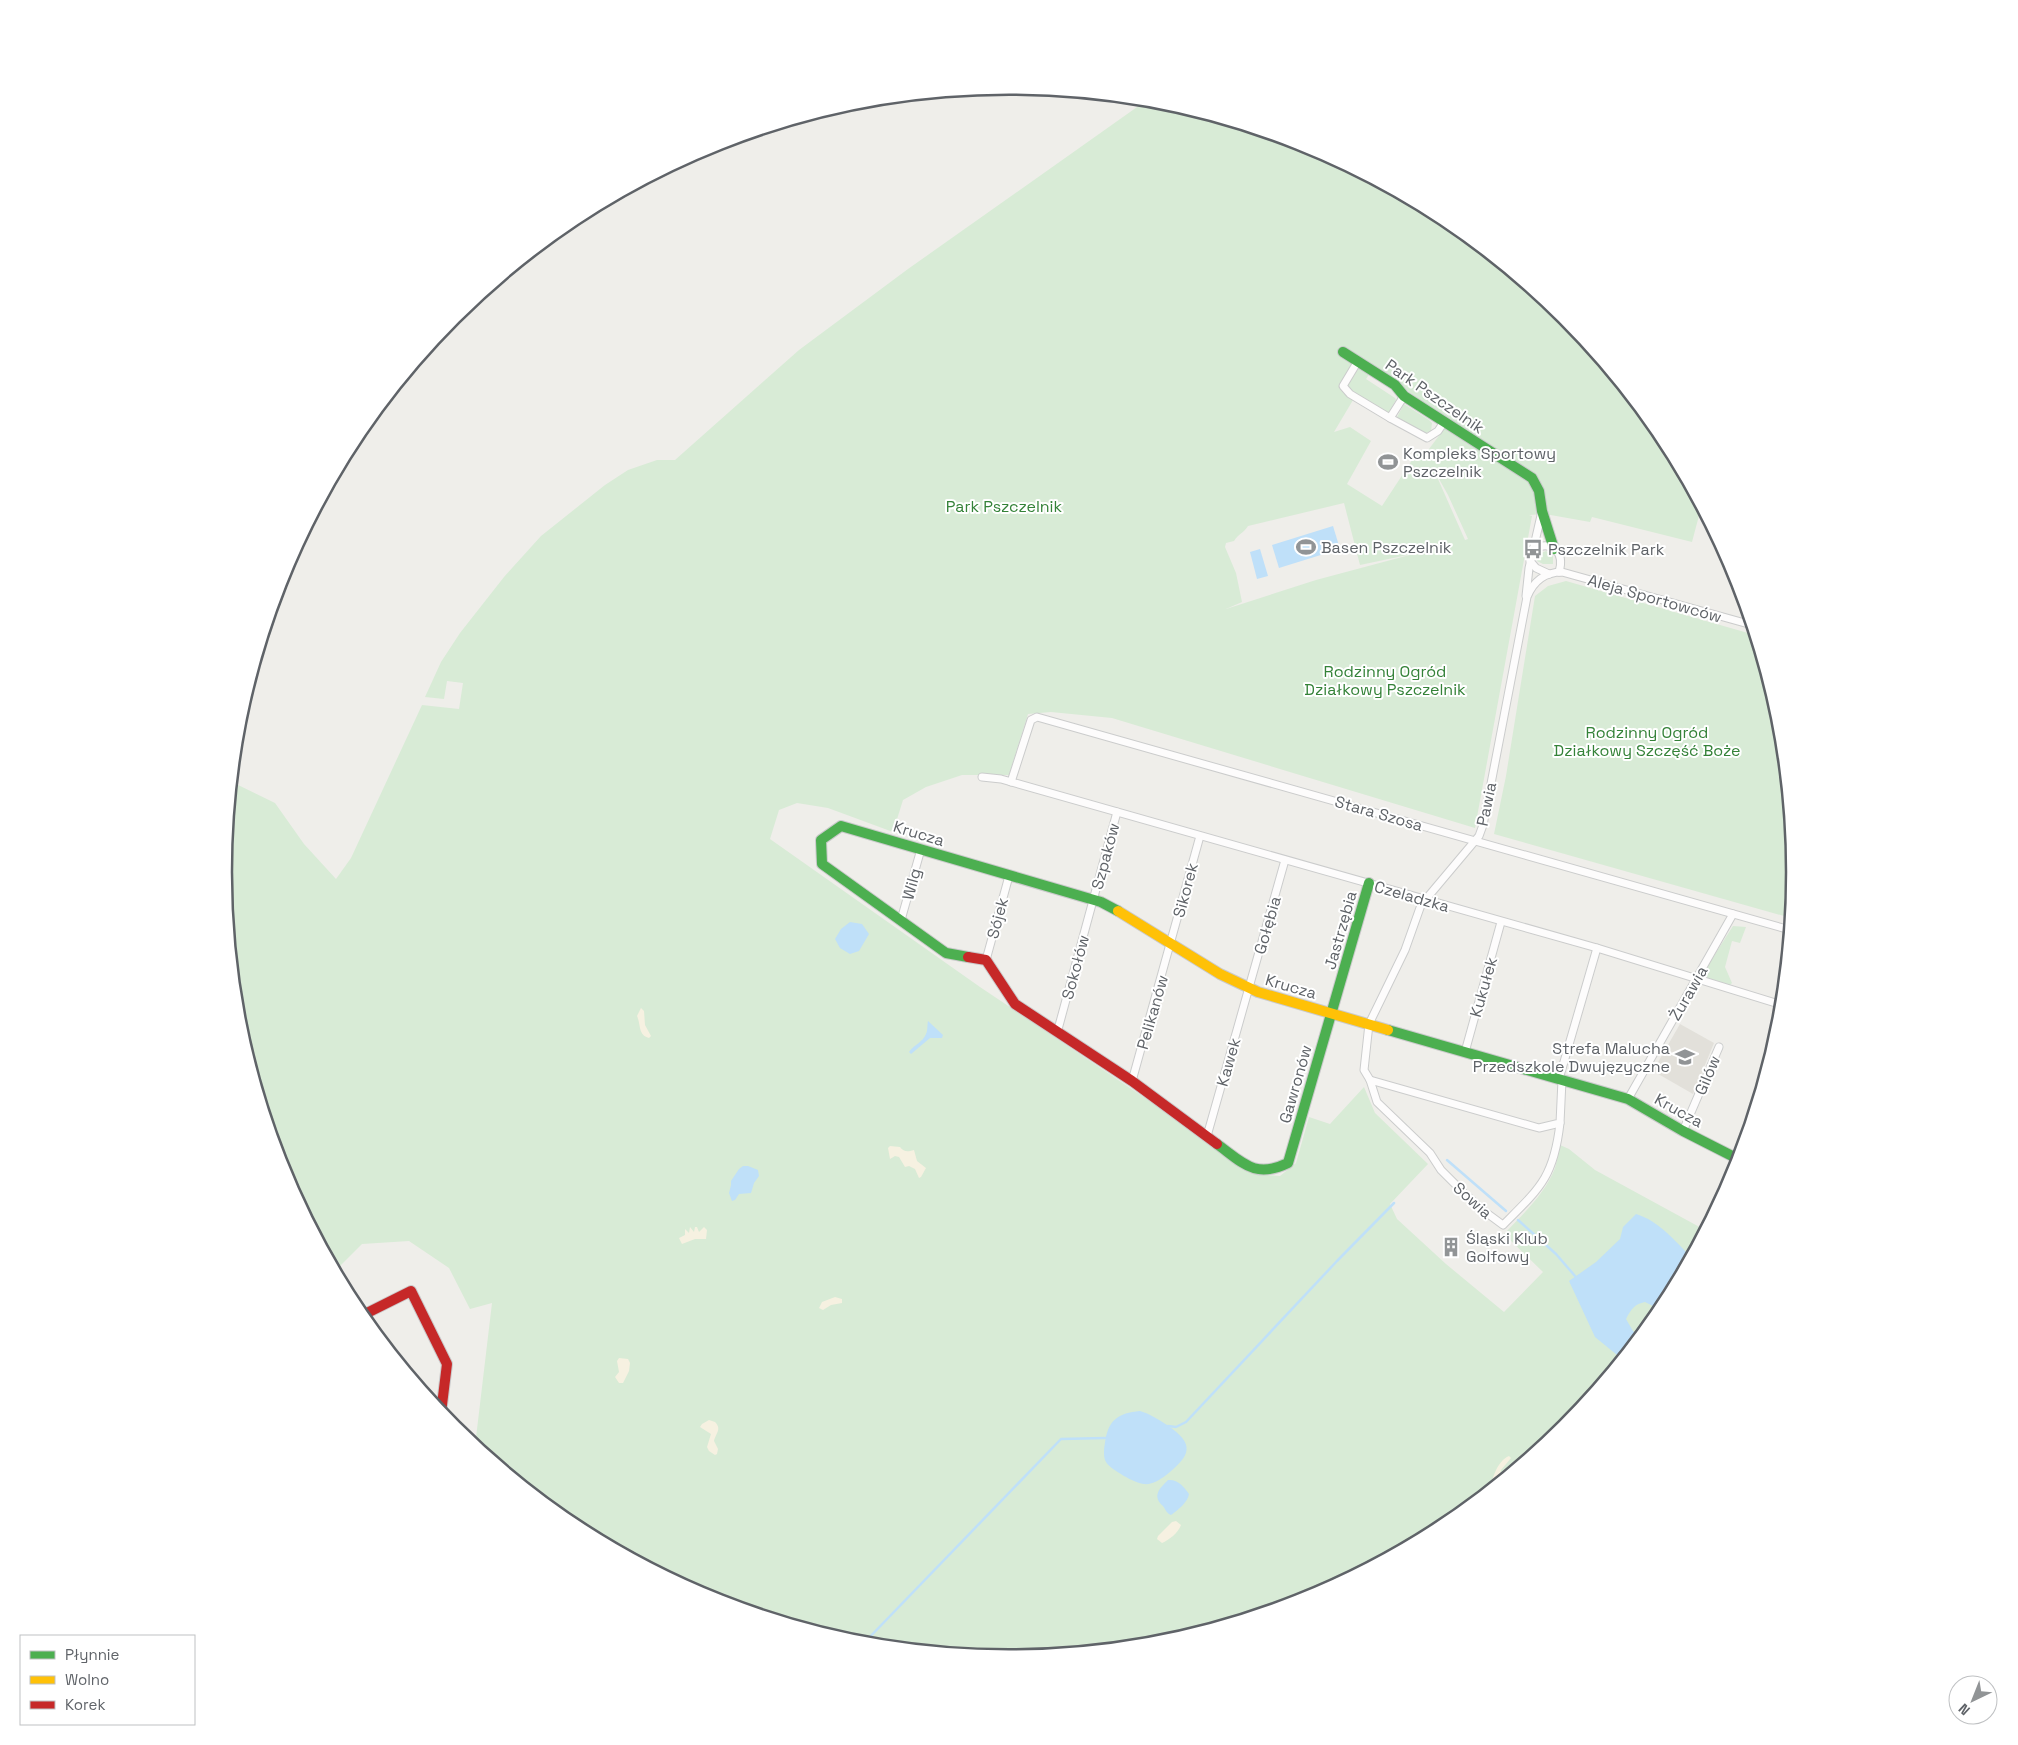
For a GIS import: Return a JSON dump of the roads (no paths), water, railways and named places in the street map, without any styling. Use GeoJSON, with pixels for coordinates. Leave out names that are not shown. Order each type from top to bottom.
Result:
{"type":"FeatureCollection","features":[{"type":"Feature","properties":{"kind":"street","name":"Park Pszczelnik"},"geometry":{"type":"LineString","coordinates":[[1343,352],[1395,385],[1404,396],[1532,478],[1539,491],[1542,511],[1554,549],[1560,555],[1562,564],[1559,572]]}},
{"type":"Feature","properties":{"kind":"street"},"geometry":{"type":"LineString","coordinates":[[1358,361],[1343,386],[1350,394],[1427,438],[1438,431],[1444,422]]}},
{"type":"Feature","properties":{"kind":"street"},"geometry":{"type":"LineString","coordinates":[[1390,418],[1404,396]]}},
{"type":"Feature","properties":{"kind":"street","name":"Park Pszczelnik"},"geometry":{"type":"LineString","coordinates":[[1525,601],[1530,561],[1542,511]]}},
{"type":"Feature","properties":{"kind":"street"},"geometry":{"type":"LineString","coordinates":[[1533,549],[1544,545],[1554,549]]}},
{"type":"Feature","properties":{"kind":"street"},"geometry":{"type":"LineString","coordinates":[[1530,561],[1536,568],[1549,574],[1559,572]]}},
{"type":"Feature","properties":{"kind":"street","name":"Aleja Sportowców"},"geometry":{"type":"LineString","coordinates":[[1559,572],[1744,622]]}},
{"type":"Feature","properties":{"kind":"street","name":"Pawia"},"geometry":{"type":"LineString","coordinates":[[1369,1024],[1405,950],[1421,905],[1475,840],[1483,826],[1525,601],[1535,583],[1549,574]]}},
{"type":"Feature","properties":{"kind":"street","name":"Stara Szosa"},"geometry":{"type":"LineString","coordinates":[[1011,782],[1031,720],[1037,717],[1784,928]]}},
{"type":"Feature","properties":{"kind":"street","name":"Czeladzka"},"geometry":{"type":"LineString","coordinates":[[982,777],[1001,779],[1425,899],[1597,948],[1775,1003]]}},
{"type":"Feature","properties":{"kind":"street","name":"Szpaków"},"geometry":{"type":"LineString","coordinates":[[1093,900],[1117,812]]}},
{"type":"Feature","properties":{"kind":"street","name":"Krucza"},"geometry":{"type":"LineString","coordinates":[[902,920],[822,864],[821,840],[841,826],[1093,900],[1114,908],[1220,974],[1249,989],[1628,1099],[1683,1131],[1732,1156]]}},
{"type":"Feature","properties":{"kind":"street","name":"Sikorek"},"geometry":{"type":"LineString","coordinates":[[1171,944],[1200,836]]}},
{"type":"Feature","properties":{"kind":"street","name":"Wilg"},"geometry":{"type":"LineString","coordinates":[[902,920],[921,848]]}},
{"type":"Feature","properties":{"kind":"street","name":"Gołębia"},"geometry":{"type":"LineString","coordinates":[[1249,989],[1285,860]]}},
{"type":"Feature","properties":{"kind":"street","name":"Sójek"},"geometry":{"type":"LineString","coordinates":[[986,960],[1009,876]]}},
{"type":"Feature","properties":{"kind":"street","name":"Jastrzębia"},"geometry":{"type":"LineString","coordinates":[[1332,1013],[1369,884]]}},
{"type":"Feature","properties":{"kind":"street","name":"Sokołów"},"geometry":{"type":"LineString","coordinates":[[1057,1033],[1093,900]]}},
{"type":"Feature","properties":{"kind":"street","name":"Żurawia"},"geometry":{"type":"LineString","coordinates":[[1628,1099],[1733,914]]}},
{"type":"Feature","properties":{"kind":"street"},"geometry":{"type":"LineString","coordinates":[[902,920],[946,953],[986,960],[1015,1004],[1132,1081],[1207,1136]]}},
{"type":"Feature","properties":{"kind":"street","name":"Kukułek"},"geometry":{"type":"LineString","coordinates":[[1464,1052],[1501,922]]}},
{"type":"Feature","properties":{"kind":"street","name":"Pelikanów"},"geometry":{"type":"LineString","coordinates":[[1132,1081],[1171,944]]}},
{"type":"Feature","properties":{"kind":"street","name":"Sowia"},"geometry":{"type":"LineString","coordinates":[[1369,1024],[1364,1070],[1378,1102],[1430,1153],[1441,1170],[1464,1193],[1503,1225],[1533,1195],[1548,1175],[1558,1142],[1561,1079],[1597,948]]}},
{"type":"Feature","properties":{"kind":"street","name":"Kawek"},"geometry":{"type":"LineString","coordinates":[[1207,1136],[1249,989]]}},
{"type":"Feature","properties":{"kind":"street","name":"Gawronów"},"geometry":{"type":"LineString","coordinates":[[1207,1136],[1256,1170],[1272,1171],[1288,1163],[1332,1013]]}},
{"type":"Feature","properties":{"kind":"street","name":"Gilów"},"geometry":{"type":"LineString","coordinates":[[1683,1131],[1718,1048]]}},
{"type":"Feature","properties":{"kind":"street"},"geometry":{"type":"LineString","coordinates":[[1370,1080],[1538,1128],[1560,1123]]}},
{"type":"Feature","properties":{"kind":"street"},"geometry":{"type":"LineString","coordinates":[[369,1312],[411,1291],[447,1364],[442,1404]]}},
{"type":"Feature","properties":{"kind":"water","name":"Basen Pszczelnik"},"geometry":{"type":"Polygon","coordinates":[[[1333,526],[1340,549],[1279,568],[1272,545],[1333,526]]]}},
{"type":"Feature","properties":{"kind":"water"},"geometry":{"type":"Polygon","coordinates":[[[1260,549],[1268,576],[1257,579],[1250,552],[1260,549]]]}},
{"type":"Feature","properties":{"kind":"water"},"geometry":{"type":"Polygon","coordinates":[[[850,922],[862,924],[869,934],[859,951],[850,954],[840,948],[835,939],[841,929],[850,922]]]}},
{"type":"Feature","properties":{"kind":"water"},"geometry":{"type":"Polygon","coordinates":[[[928,1021],[943,1035],[942,1038],[930,1038],[911,1054],[909,1052],[913,1047],[925,1037],[928,1021]]]}},
{"type":"Feature","properties":{"kind":"water"},"geometry":{"type":"Polygon","coordinates":[[[743,1166],[758,1170],[759,1176],[754,1183],[751,1193],[739,1194],[732,1201],[729,1193],[731,1181],[743,1166]]]}},
{"type":"Feature","properties":{"kind":"water"},"geometry":{"type":"Polygon","coordinates":[[[1636,1214],[1644,1217],[1659,1226],[1687,1253],[1653,1306],[1645,1302],[1636,1306],[1630,1312],[1626,1319],[1635,1333],[1618,1356],[1595,1337],[1569,1281],[1596,1262],[1620,1239],[1623,1227],[1636,1214]]]}},
{"type":"Feature","properties":{"kind":"water"},"geometry":{"type":"Polygon","coordinates":[[[1140,1411],[1157,1419],[1176,1432],[1186,1444],[1187,1450],[1181,1462],[1174,1469],[1158,1481],[1147,1484],[1135,1482],[1118,1472],[1108,1465],[1104,1455],[1106,1435],[1115,1419],[1140,1411]]]}},
{"type":"Feature","properties":{"kind":"water"},"geometry":{"type":"Polygon","coordinates":[[[1168,1480],[1178,1482],[1189,1494],[1185,1503],[1171,1515],[1157,1496],[1168,1480]]]}},
{"type":"Feature","properties":{"kind":"waterway"},"geometry":{"type":"LineString","coordinates":[[1447,1160],[1506,1211]]}},
{"type":"Feature","properties":{"kind":"waterway"},"geometry":{"type":"LineString","coordinates":[[1168,1426],[1176,1427],[1186,1422],[1394,1203]]}},
{"type":"Feature","properties":{"kind":"waterway"},"geometry":{"type":"LineString","coordinates":[[1518,1220],[1556,1254],[1575,1276]]}},
{"type":"Feature","properties":{"kind":"waterway"},"geometry":{"type":"LineString","coordinates":[[870,1637],[1061,1439],[1105,1438]]}},
{"type":"Feature","properties":{"kind":"place","name":"Kompleks Sportowy Pszczelnik"},"geometry":{"type":"Point","coordinates":[1388,462]}},
{"type":"Feature","properties":{"kind":"place","name":"Basen Pszczelnik"},"geometry":{"type":"Point","coordinates":[1306,547]}},
{"type":"Feature","properties":{"kind":"place","name":"Pszczelnik Park"},"geometry":{"type":"Point","coordinates":[1533,549]}},
{"type":"Feature","properties":{"kind":"place","name":"Strefa Malucha Przedszkole Dwujęzyczne"},"geometry":{"type":"Point","coordinates":[1685,1057]}},
{"type":"Feature","properties":{"kind":"place","name":"Śląski Klub Golfowy"},"geometry":{"type":"Point","coordinates":[1451,1247]}},
{"type":"Feature","properties":{"kind":"park label","name":"Rodzinny Ogród Działkowy Pszczelnik"},"geometry":{"type":"Point","coordinates":[1385,680]}},
{"type":"Feature","properties":{"kind":"park label","name":"Rodzinny Ogród Działkowy Szczęść Boże"},"geometry":{"type":"Point","coordinates":[1647,741]}}]}
